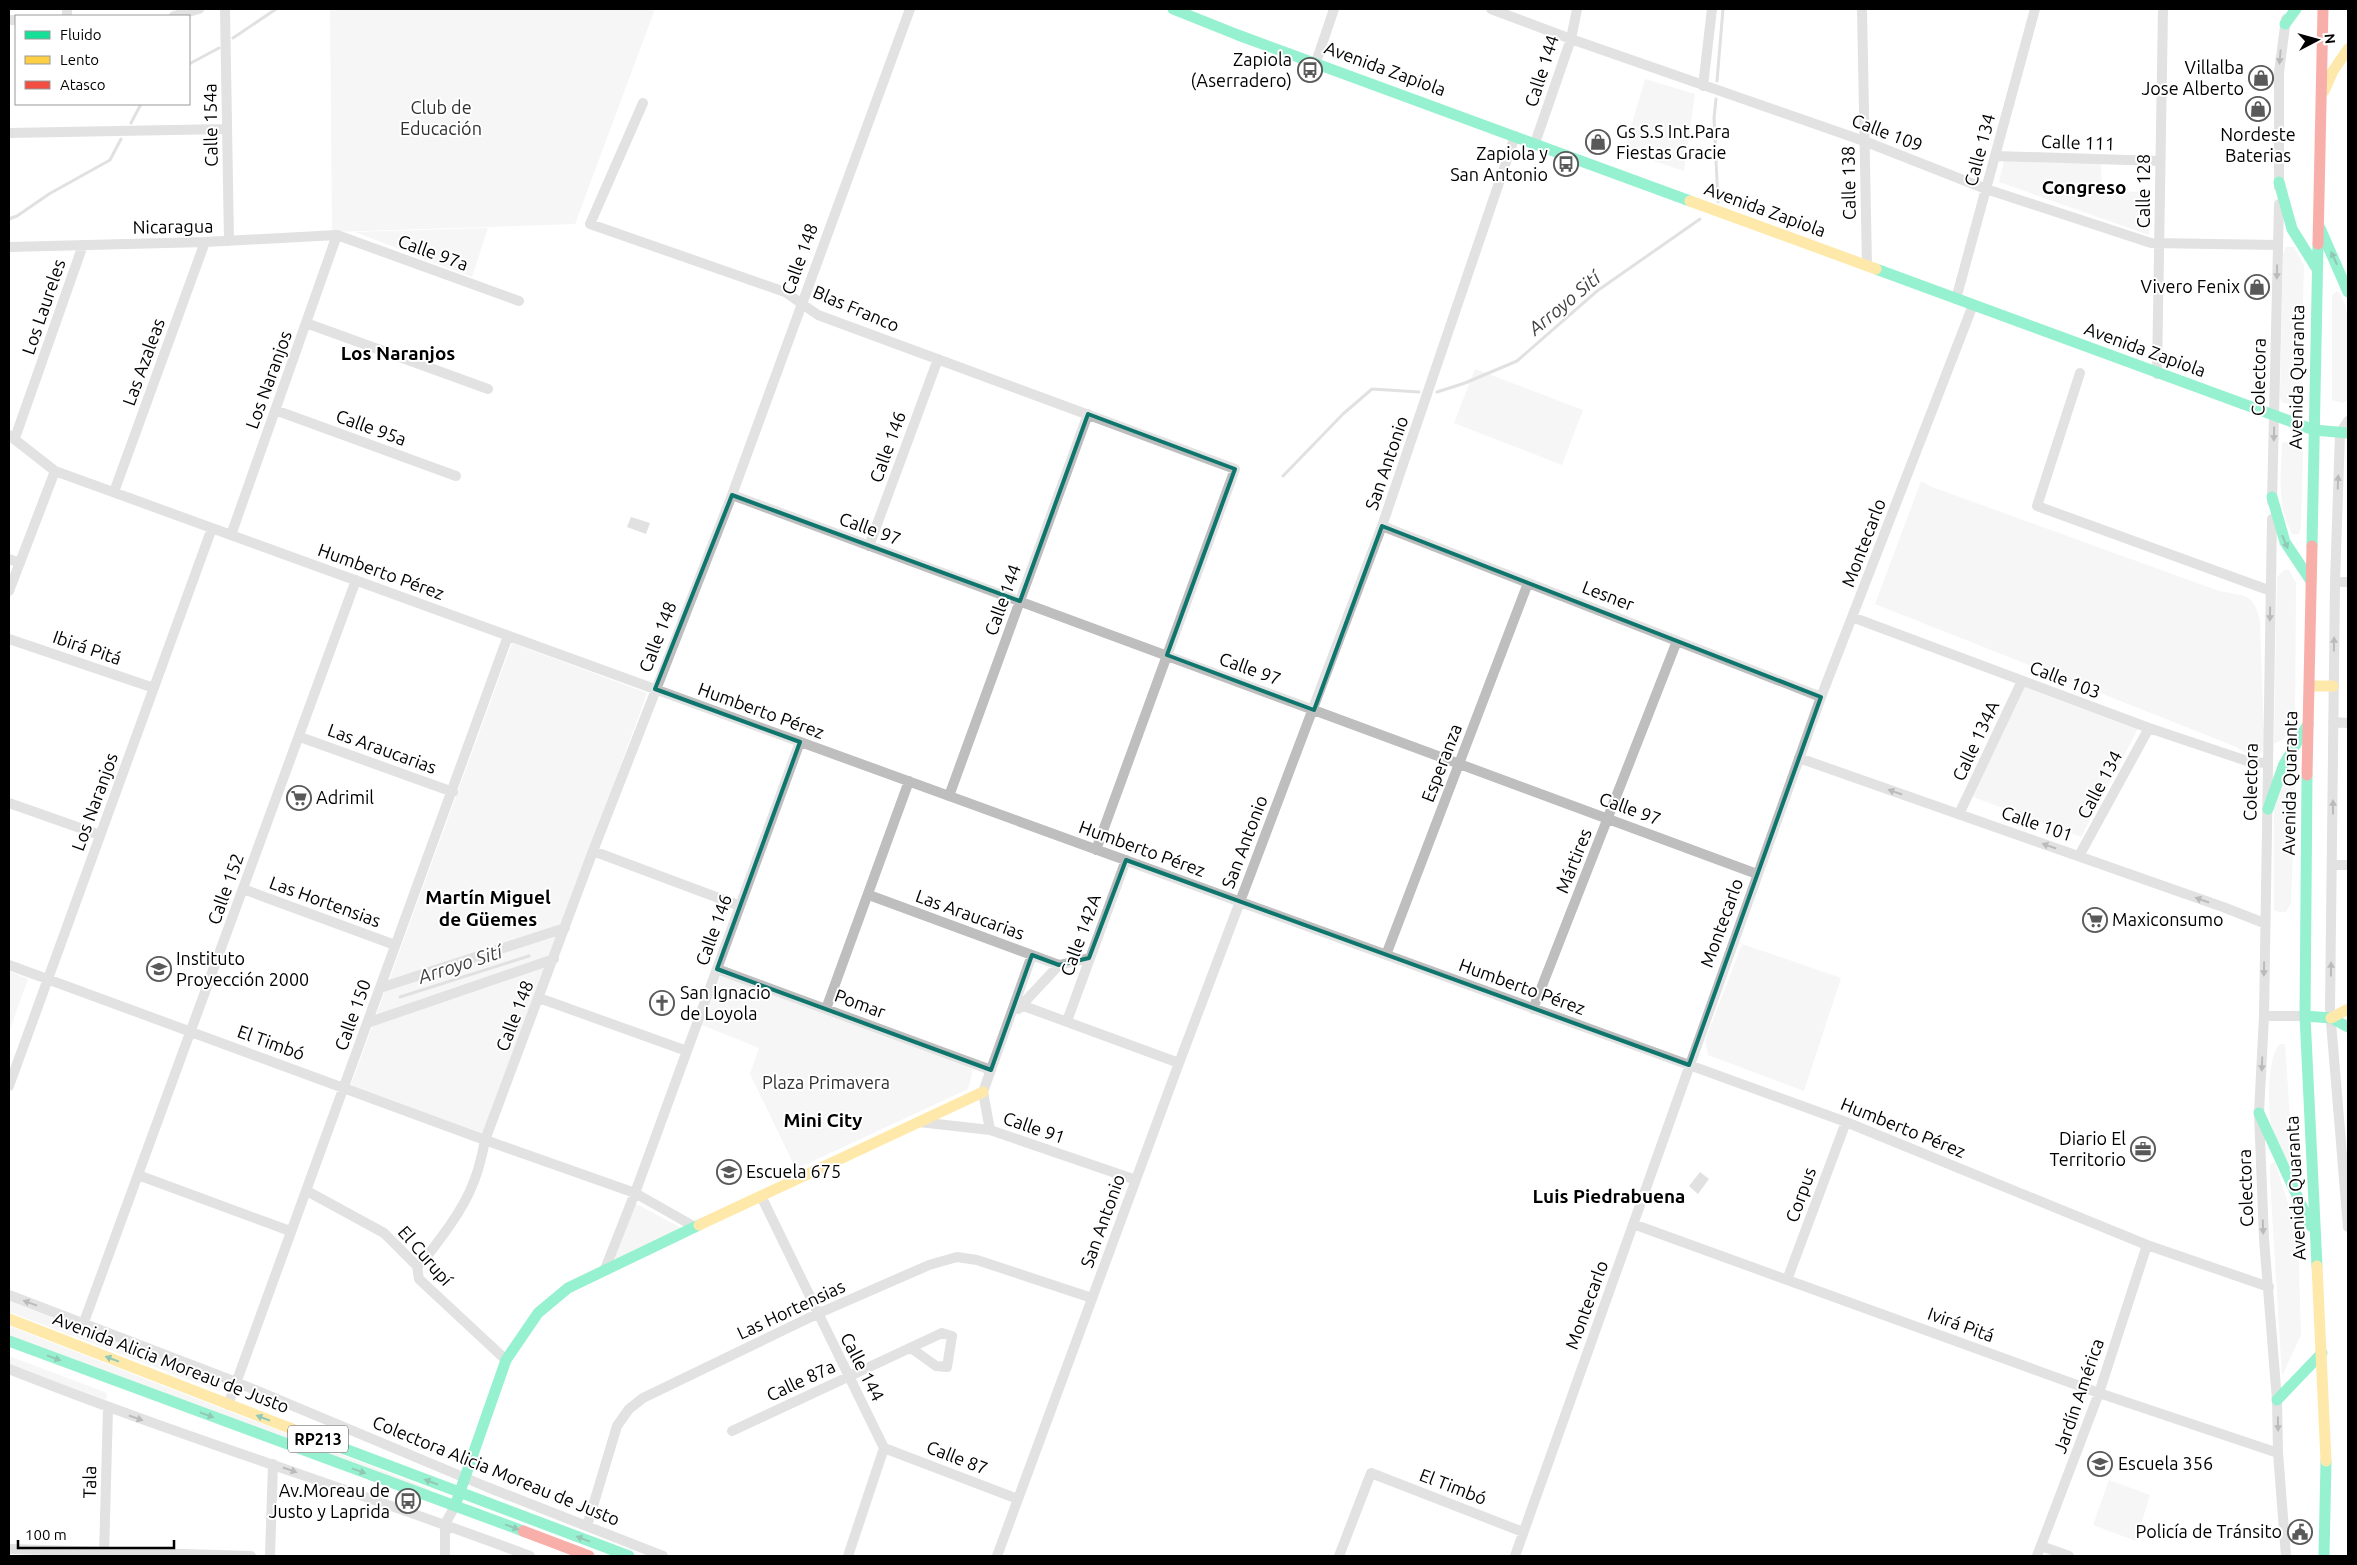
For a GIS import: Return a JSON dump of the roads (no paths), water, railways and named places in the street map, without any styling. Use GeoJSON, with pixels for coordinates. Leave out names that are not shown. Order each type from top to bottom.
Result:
{"type":"FeatureCollection","features":[{"type":"Feature","properties":{"kind":"main road","name":"Avenida Zapiola"},"geometry":{"type":"LineString","coordinates":[[1172,9],[2157,374],[2314,430],[2344,433]]}},
{"type":"Feature","properties":{"kind":"main road"},"geometry":{"type":"LineString","coordinates":[[2285,24],[2296,9]]}},
{"type":"Feature","properties":{"kind":"main road","name":"Avenida Quaranta"},"geometry":{"type":"LineString","coordinates":[[2322,9],[2308,724],[2305,1016],[2326,1444],[2324,1556]]}},
{"type":"Feature","properties":{"kind":"main road"},"geometry":{"type":"LineString","coordinates":[[2321,99],[2333,71],[2348,49]]}},
{"type":"Feature","properties":{"kind":"main road"},"geometry":{"type":"LineString","coordinates":[[2279,182],[2284,206],[2292,229],[2317,270]]}},
{"type":"Feature","properties":{"kind":"main road"},"geometry":{"type":"LineString","coordinates":[[2318,224],[2348,292]]}},
{"type":"Feature","properties":{"kind":"main road"},"geometry":{"type":"LineString","coordinates":[[2272,497],[2279,528],[2291,557],[2311,581]]}},
{"type":"Feature","properties":{"kind":"main road"},"geometry":{"type":"LineString","coordinates":[[2309,686],[2333,686]]}},
{"type":"Feature","properties":{"kind":"main road"},"geometry":{"type":"LineString","coordinates":[[2268,809],[2282,763],[2293,742],[2308,724]]}},
{"type":"Feature","properties":{"kind":"main road"},"geometry":{"type":"LineString","coordinates":[[2331,1018],[2348,1009]]}},
{"type":"Feature","properties":{"kind":"main road"},"geometry":{"type":"LineString","coordinates":[[2305,1016],[2331,1018],[2348,1027]]}},
{"type":"Feature","properties":{"kind":"main road"},"geometry":{"type":"LineString","coordinates":[[455,1506],[506,1360],[517,1339],[536,1316],[562,1292],[695,1227],[982,1092]]}},
{"type":"Feature","properties":{"kind":"main road"},"geometry":{"type":"LineString","coordinates":[[2259,1113],[2315,1235]]}},
{"type":"Feature","properties":{"kind":"main road","name":"Avenida Alicia Moreau de Justo"},"geometry":{"type":"LineString","coordinates":[[9,1319],[228,1405],[629,1556]]}},
{"type":"Feature","properties":{"kind":"main road","name":"Avenida Alicia Moreau de Justo"},"geometry":{"type":"LineString","coordinates":[[9,1341],[588,1556]]}},
{"type":"Feature","properties":{"kind":"main road"},"geometry":{"type":"LineString","coordinates":[[2277,1400],[2322,1353]]}},
{"type":"Feature","properties":{"kind":"street"},"geometry":{"type":"LineString","coordinates":[[178,15],[199,9]]}},
{"type":"Feature","properties":{"kind":"street","name":"Calle 154a"},"geometry":{"type":"LineString","coordinates":[[225,9],[229,241]]}},
{"type":"Feature","properties":{"kind":"street","name":"Calle 148"},"geometry":{"type":"LineString","coordinates":[[417,1266],[453,1222],[472,1192],[486,1140],[593,851],[732,495],[910,9]]}},
{"type":"Feature","properties":{"kind":"street"},"geometry":{"type":"LineString","coordinates":[[1316,62],[1334,9]]}},
{"type":"Feature","properties":{"kind":"street","name":"Calle 109"},"geometry":{"type":"LineString","coordinates":[[1491,9],[1703,86],[1864,141],[1986,190],[2112,232],[2160,245],[2278,245]]}},
{"type":"Feature","properties":{"kind":"street","name":"Calle 144"},"geometry":{"type":"LineString","coordinates":[[1535,143],[1571,39],[1577,9]]}},
{"type":"Feature","properties":{"kind":"street"},"geometry":{"type":"LineString","coordinates":[[1703,86],[1712,9]]}},
{"type":"Feature","properties":{"kind":"street","name":"Calle 138"},"geometry":{"type":"LineString","coordinates":[[1862,9],[1867,266]]}},
{"type":"Feature","properties":{"kind":"street","name":"Calle 134"},"geometry":{"type":"LineString","coordinates":[[1956,299],[2035,9]]}},
{"type":"Feature","properties":{"kind":"street","name":"Calle 128"},"geometry":{"type":"LineString","coordinates":[[2157,374],[2163,9]]}},
{"type":"Feature","properties":{"kind":"street","name":"Colectora"},"geometry":{"type":"LineString","coordinates":[[2286,1556],[2278,1453],[2277,1400],[2264,1239],[2259,1113],[2264,1016],[2264,923],[2268,809],[2279,182],[2279,72],[2285,24],[2289,9]]}},
{"type":"Feature","properties":{"kind":"street","name":"Blas Franco"},"geometry":{"type":"LineString","coordinates":[[643,103],[590,224],[786,292],[818,315],[1235,469],[1167,655]]}},
{"type":"Feature","properties":{"kind":"street"},"geometry":{"type":"LineString","coordinates":[[9,133],[227,129]]}},
{"type":"Feature","properties":{"kind":"street","name":"San Antonio"},"geometry":{"type":"LineString","coordinates":[[997,1556],[1239,902],[1314,710],[1382,526],[1515,136]]}},
{"type":"Feature","properties":{"kind":"street","name":"Calle 111"},"geometry":{"type":"LineString","coordinates":[[1995,156],[2160,161]]}},
{"type":"Feature","properties":{"kind":"street","name":"Nicaragua"},"geometry":{"type":"LineString","coordinates":[[9,247],[205,242],[337,235]]}},
{"type":"Feature","properties":{"kind":"street","name":"Calle 97a"},"geometry":{"type":"LineString","coordinates":[[337,235],[519,301]]}},
{"type":"Feature","properties":{"kind":"street","name":"Los Naranjos"},"geometry":{"type":"LineString","coordinates":[[231,535],[337,235]]}},
{"type":"Feature","properties":{"kind":"street","name":"Las Azaleas"},"geometry":{"type":"LineString","coordinates":[[114,492],[205,242]]}},
{"type":"Feature","properties":{"kind":"street","name":"Los Laureles"},"geometry":{"type":"LineString","coordinates":[[12,436],[83,245]]}},
{"type":"Feature","properties":{"kind":"street","name":"Montecarlo"},"geometry":{"type":"LineString","coordinates":[[1514,1556],[1821,697],[1973,305]]}},
{"type":"Feature","properties":{"kind":"street"},"geometry":{"type":"LineString","coordinates":[[306,323],[488,389]]}},
{"type":"Feature","properties":{"kind":"street","name":"Calle 146"},"geometry":{"type":"LineString","coordinates":[[870,546],[938,359]]}},
{"type":"Feature","properties":{"kind":"street"},"geometry":{"type":"LineString","coordinates":[[2080,373],[2037,506],[2271,591]]}},
{"type":"Feature","properties":{"kind":"street","name":"Calle 95a"},"geometry":{"type":"LineString","coordinates":[[275,410],[456,476]]}},
{"type":"Feature","properties":{"kind":"street","name":"Calle 144"},"geometry":{"type":"LineString","coordinates":[[949,796],[1088,414]]}},
{"type":"Feature","properties":{"kind":"street"},"geometry":{"type":"LineString","coordinates":[[2348,420],[2344,433],[2335,582],[2331,1018],[2346,1170],[2348,1227]]}},
{"type":"Feature","properties":{"kind":"street","name":"Humberto Pérez"},"geometry":{"type":"LineString","coordinates":[[12,436],[55,471],[1846,1122],[2147,1246],[2269,1287]]}},
{"type":"Feature","properties":{"kind":"street"},"geometry":{"type":"LineString","coordinates":[[9,591],[55,471]]}},
{"type":"Feature","properties":{"kind":"street","name":"Calle 97"},"geometry":{"type":"LineString","coordinates":[[732,495],[1757,874]]}},
{"type":"Feature","properties":{"kind":"street","name":"Lesner"},"geometry":{"type":"LineString","coordinates":[[1382,526],[1821,697]]}},
{"type":"Feature","properties":{"kind":"street","name":"Los Naranjos"},"geometry":{"type":"LineString","coordinates":[[9,1086],[212,528]]}},
{"type":"Feature","properties":{"kind":"street"},"geometry":{"type":"LineString","coordinates":[[9,559],[20,563]]}},
{"type":"Feature","properties":{"kind":"street","name":"Calle 152"},"geometry":{"type":"LineString","coordinates":[[84,1322],[356,580]]}},
{"type":"Feature","properties":{"kind":"street"},"geometry":{"type":"LineString","coordinates":[[2335,582],[2348,582]]}},
{"type":"Feature","properties":{"kind":"street","name":"Esperanza"},"geometry":{"type":"LineString","coordinates":[[1386,955],[1528,583]]}},
{"type":"Feature","properties":{"kind":"street","name":"Calle 103"},"geometry":{"type":"LineString","coordinates":[[1852,617],[2149,728],[2250,762],[2268,764]]}},
{"type":"Feature","properties":{"kind":"street","name":"Calle 150"},"geometry":{"type":"LineString","coordinates":[[228,1405],[508,636]]}},
{"type":"Feature","properties":{"kind":"street","name":"Ibirá Pitá"},"geometry":{"type":"LineString","coordinates":[[9,639],[154,688]]}},
{"type":"Feature","properties":{"kind":"street","name":"Mártires"},"geometry":{"type":"LineString","coordinates":[[1533,1008],[1609,819],[1677,641]]}},
{"type":"Feature","properties":{"kind":"street"},"geometry":{"type":"LineString","coordinates":[[1096,850],[1167,655]]}},
{"type":"Feature","properties":{"kind":"street","name":"Calle 134A"},"geometry":{"type":"LineString","coordinates":[[1959,814],[2022,681]]}},
{"type":"Feature","properties":{"kind":"street"},"geometry":{"type":"LineString","coordinates":[[2333,722],[2348,722]]}},
{"type":"Feature","properties":{"kind":"street","name":"Calle 134"},"geometry":{"type":"LineString","coordinates":[[2080,856],[2149,728]]}},
{"type":"Feature","properties":{"kind":"street","name":"Las Araucarias"},"geometry":{"type":"LineString","coordinates":[[300,737],[452,792]]}},
{"type":"Feature","properties":{"kind":"street","name":"Calle 146"},"geometry":{"type":"LineString","coordinates":[[605,1270],[800,742]]}},
{"type":"Feature","properties":{"kind":"street","name":"Calle 101"},"geometry":{"type":"LineString","coordinates":[[1799,758],[2080,856],[2264,923]]}},
{"type":"Feature","properties":{"kind":"street"},"geometry":{"type":"LineString","coordinates":[[826,1009],[909,781]]}},
{"type":"Feature","properties":{"kind":"street"},"geometry":{"type":"LineString","coordinates":[[9,803],[100,835]]}},
{"type":"Feature","properties":{"kind":"street"},"geometry":{"type":"LineString","coordinates":[[593,851],[740,906]]}},
{"type":"Feature","properties":{"kind":"street","name":"Calle 142A"},"geometry":{"type":"LineString","coordinates":[[1067,1022],[1126,860]]}},
{"type":"Feature","properties":{"kind":"street"},"geometry":{"type":"LineString","coordinates":[[2332,865],[2348,865]]}},
{"type":"Feature","properties":{"kind":"street","name":"Las Hortensias"},"geometry":{"type":"LineString","coordinates":[[243,889],[395,945]]}},
{"type":"Feature","properties":{"kind":"street","name":"Las Araucarias"},"geometry":{"type":"LineString","coordinates":[[869,895],[1059,965]]}},
{"type":"Feature","properties":{"kind":"street"},"geometry":{"type":"LineString","coordinates":[[380,988],[565,928]]}},
{"type":"Feature","properties":{"kind":"street"},"geometry":{"type":"LineString","coordinates":[[990,1130],[982,1092],[1032,955]]}},
{"type":"Feature","properties":{"kind":"street"},"geometry":{"type":"LineString","coordinates":[[1010,1017],[1059,965],[1089,958]]}},
{"type":"Feature","properties":{"kind":"street"},"geometry":{"type":"LineString","coordinates":[[368,1023],[554,959]]}},
{"type":"Feature","properties":{"kind":"street","name":"El Timbó"},"geometry":{"type":"LineString","coordinates":[[9,964],[635,1193]]}},
{"type":"Feature","properties":{"kind":"street","name":"Pomar"},"geometry":{"type":"LineString","coordinates":[[717,969],[991,1070]]}},
{"type":"Feature","properties":{"kind":"street"},"geometry":{"type":"LineString","coordinates":[[539,998],[687,1051]]}},
{"type":"Feature","properties":{"kind":"street"},"geometry":{"type":"LineString","coordinates":[[1021,1005],[1179,1063]]}},
{"type":"Feature","properties":{"kind":"street"},"geometry":{"type":"LineString","coordinates":[[2264,1016],[2305,1016]]}},
{"type":"Feature","properties":{"kind":"street","name":"Calle 91"},"geometry":{"type":"LineString","coordinates":[[919,1122],[990,1130],[1136,1180]]}},
{"type":"Feature","properties":{"kind":"street","name":"Corpus"},"geometry":{"type":"LineString","coordinates":[[1787,1280],[1846,1122]]}},
{"type":"Feature","properties":{"kind":"street"},"geometry":{"type":"LineString","coordinates":[[138,1175],[290,1231]]}},
{"type":"Feature","properties":{"kind":"street","name":"El Curupí"},"geometry":{"type":"LineString","coordinates":[[306,1191],[384,1233],[417,1266],[419,1279],[506,1360]]}},
{"type":"Feature","properties":{"kind":"street"},"geometry":{"type":"LineString","coordinates":[[635,1193],[695,1227]]}},
{"type":"Feature","properties":{"kind":"street","name":"Calle 144"},"geometry":{"type":"LineString","coordinates":[[761,1196],[884,1448]]}},
{"type":"Feature","properties":{"kind":"street","name":"Ivirá Pitá"},"geometry":{"type":"LineString","coordinates":[[1633,1224],[2100,1393],[2278,1453]]}},
{"type":"Feature","properties":{"kind":"street","name":"Jardín América"},"geometry":{"type":"LineString","coordinates":[[2039,1551],[2100,1393],[2147,1246]]}},
{"type":"Feature","properties":{"kind":"street","name":"Las Hortensias"},"geometry":{"type":"LineString","coordinates":[[587,1526],[617,1426],[629,1409],[643,1398],[817,1314],[929,1265],[957,1257],[977,1260],[1092,1298]]}},
{"type":"Feature","properties":{"kind":"street","name":"Colectora Alicia Moreau de Justo"},"geometry":{"type":"LineString","coordinates":[[9,1295],[84,1322],[236,1382],[465,1477],[663,1556]]}},
{"type":"Feature","properties":{"kind":"street","name":"Calle 87a"},"geometry":{"type":"LineString","coordinates":[[732,1431],[911,1348]]}},
{"type":"Feature","properties":{"kind":"street"},"geometry":{"type":"LineString","coordinates":[[9,1369],[108,1408],[446,1524],[530,1556]]}},
{"type":"Feature","properties":{"kind":"street","name":"Tala"},"geometry":{"type":"LineString","coordinates":[[104,1554],[108,1408]]}},
{"type":"Feature","properties":{"kind":"street"},"geometry":{"type":"LineString","coordinates":[[848,1556],[884,1448]]}},
{"type":"Feature","properties":{"kind":"street","name":"Calle 87"},"geometry":{"type":"LineString","coordinates":[[884,1448],[1018,1499]]}},
{"type":"Feature","properties":{"kind":"street"},"geometry":{"type":"LineString","coordinates":[[270,1556],[272,1464]]}},
{"type":"Feature","properties":{"kind":"street","name":"El Timbó"},"geometry":{"type":"LineString","coordinates":[[1339,1556],[1371,1472],[1523,1532]]}},
{"type":"Feature","properties":{"kind":"street"},"geometry":{"type":"LineString","coordinates":[[445,1556],[446,1524],[455,1506]]}},
{"type":"Feature","properties":{"kind":"street"},"geometry":{"type":"LineString","coordinates":[[9,1549],[104,1554],[251,1556]]}},
{"type":"Feature","properties":{"kind":"street"},"geometry":{"type":"LineString","coordinates":[[2039,1551],[2069,1556]]}},
{"type":"Feature","properties":{"kind":"waterway"},"geometry":{"type":"LineString","coordinates":[[233,38],[276,9]]}},
{"type":"Feature","properties":{"kind":"waterway","name":"Arroyo Sití"},"geometry":{"type":"LineString","coordinates":[[1717,81],[1723,9]]}},
{"type":"Feature","properties":{"kind":"waterway"},"geometry":{"type":"LineString","coordinates":[[190,63],[219,48]]}},
{"type":"Feature","properties":{"kind":"waterway","name":"Arroyo Sití"},"geometry":{"type":"LineString","coordinates":[[1716,99],[1714,118],[1718,202]]}},
{"type":"Feature","properties":{"kind":"waterway"},"geometry":{"type":"LineString","coordinates":[[131,123],[140,105]]}},
{"type":"Feature","properties":{"kind":"waterway"},"geometry":{"type":"LineString","coordinates":[[9,219],[110,160],[121,139]]}},
{"type":"Feature","properties":{"kind":"waterway","name":"Arroyo Sití"},"geometry":{"type":"LineString","coordinates":[[1437,392],[1465,383],[1517,361],[1597,291],[1700,219]]}},
{"type":"Feature","properties":{"kind":"waterway","name":"Arroyo Sití"},"geometry":{"type":"LineString","coordinates":[[1283,476],[1343,414],[1372,389],[1419,392]]}},
{"type":"Feature","properties":{"kind":"waterway","name":"Arroyo Sití"},"geometry":{"type":"LineString","coordinates":[[400,997],[529,956]]}},
{"type":"Feature","properties":{"kind":"place","name":"Zapiola (Aserradero)"},"geometry":{"type":"Point","coordinates":[1310,70]}},
{"type":"Feature","properties":{"kind":"place","name":"Villalba Jose Alberto"},"geometry":{"type":"Point","coordinates":[2261,78]}},
{"type":"Feature","properties":{"kind":"place","name":"Nordeste Baterias"},"geometry":{"type":"Point","coordinates":[2258,109]}},
{"type":"Feature","properties":{"kind":"place","name":"Gs S.S Int.Para Fiestas Gracie"},"geometry":{"type":"Point","coordinates":[1598,142]}},
{"type":"Feature","properties":{"kind":"place","name":"Zapiola y San Antonio"},"geometry":{"type":"Point","coordinates":[1566,164]}},
{"type":"Feature","properties":{"kind":"place","name":"Vivero Fenix"},"geometry":{"type":"Point","coordinates":[2257,287]}},
{"type":"Feature","properties":{"kind":"place","name":"Adrimil"},"geometry":{"type":"Point","coordinates":[299,798]}},
{"type":"Feature","properties":{"kind":"place","name":"Maxiconsumo"},"geometry":{"type":"Point","coordinates":[2095,920]}},
{"type":"Feature","properties":{"kind":"place","name":"Instituto Proyección 2000"},"geometry":{"type":"Point","coordinates":[159,969]}},
{"type":"Feature","properties":{"kind":"place","name":"San Ignacio de Loyola"},"geometry":{"type":"Point","coordinates":[662,1003]}},
{"type":"Feature","properties":{"kind":"place","name":"Diario El Territorio"},"geometry":{"type":"Point","coordinates":[2143,1149]}},
{"type":"Feature","properties":{"kind":"place","name":"Escuela 675"},"geometry":{"type":"Point","coordinates":[729,1172]}},
{"type":"Feature","properties":{"kind":"place","name":"Escuela 356"},"geometry":{"type":"Point","coordinates":[2100,1464]}},
{"type":"Feature","properties":{"kind":"place","name":"Av.Moreau de Justo y Laprida"},"geometry":{"type":"Point","coordinates":[408,1501]}},
{"type":"Feature","properties":{"kind":"place","name":"Policía de Tránsito"},"geometry":{"type":"Point","coordinates":[2300,1532]}},
{"type":"Feature","properties":{"kind":"district","name":"Congreso"},"geometry":{"type":"Point","coordinates":[2084,187]}},
{"type":"Feature","properties":{"kind":"district","name":"Los Naranjos"},"geometry":{"type":"Point","coordinates":[398,353]}},
{"type":"Feature","properties":{"kind":"district","name":"Martín Miguel de Güemes"},"geometry":{"type":"Point","coordinates":[488,908]}},
{"type":"Feature","properties":{"kind":"district","name":"Mini City"},"geometry":{"type":"Point","coordinates":[823,1120]}},
{"type":"Feature","properties":{"kind":"district","name":"Luis Piedrabuena"},"geometry":{"type":"Point","coordinates":[1609,1196]}},
{"type":"Feature","properties":{"kind":"park label","name":"Club de Educación"},"geometry":{"type":"Point","coordinates":[441,118]}},
{"type":"Feature","properties":{"kind":"park label","name":"Plaza Primavera"},"geometry":{"type":"Point","coordinates":[826,1083]}}]}
